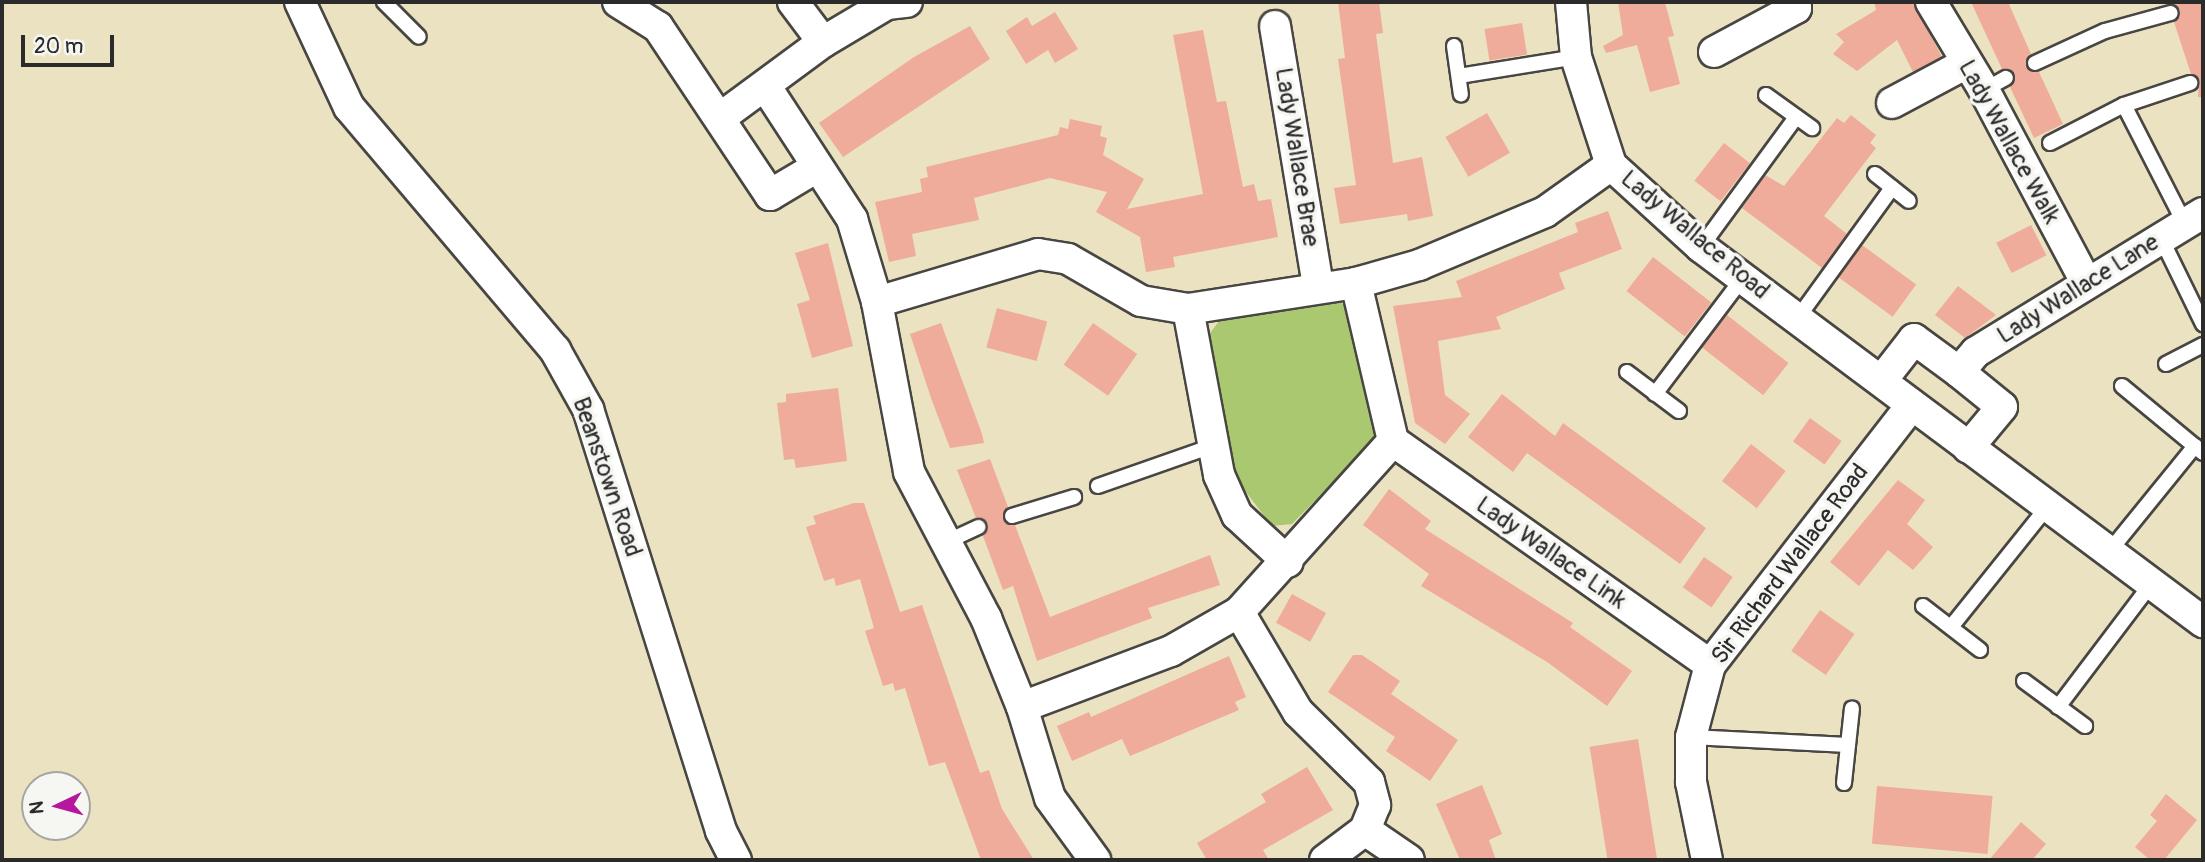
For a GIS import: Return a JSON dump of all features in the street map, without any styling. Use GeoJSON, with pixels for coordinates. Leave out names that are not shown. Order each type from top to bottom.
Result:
{"type":"FeatureCollection","features":[{"type":"Feature","properties":{"kind":"street","name":"Beanstown Road"},"geometry":{"type":"LineString","coordinates":[[300,2],[349,107],[555,350],[588,409],[721,831],[736,860]]}},
{"type":"Feature","properties":{"kind":"street"},"geometry":{"type":"LineString","coordinates":[[618,2],[658,27],[770,195],[817,167]]}},
{"type":"Feature","properties":{"kind":"street"},"geometry":{"type":"LineString","coordinates":[[793,2],[823,42]]}},
{"type":"Feature","properties":{"kind":"street"},"geometry":{"type":"LineString","coordinates":[[720,118],[766,87],[823,42],[887,4],[907,2]]}},
{"type":"Feature","properties":{"kind":"street","name":"Lady Wallace Road"},"geometry":{"type":"LineString","coordinates":[[1572,2],[1576,57],[1599,141],[1611,165],[1701,247],[1742,279],[1882,380],[1968,448],[2203,622]]}},
{"type":"Feature","properties":{"kind":"street"},"geometry":{"type":"LineString","coordinates":[[1714,52],[1796,8],[1795,2]]}},
{"type":"Feature","properties":{"kind":"street","name":"Lady Wallace Walk"},"geometry":{"type":"LineString","coordinates":[[1931,2],[1965,64],[1995,84],[2086,282]]}},
{"type":"Feature","properties":{"kind":"street","name":"Lady Wallace Brae"},"geometry":{"type":"LineString","coordinates":[[1275,26],[1318,288]]}},
{"type":"Feature","properties":{"kind":"street"},"geometry":{"type":"LineString","coordinates":[[1892,103],[1965,64]]}},
{"type":"Feature","properties":{"kind":"street"},"geometry":{"type":"LineString","coordinates":[[766,87],[852,219],[877,302],[909,472],[943,544],[986,618],[1022,707],[1050,798],[1095,860]]}},
{"type":"Feature","properties":{"kind":"street"},"geometry":{"type":"LineString","coordinates":[[877,302],[1038,254],[1068,259],[1141,300],[1188,309],[1356,283],[1419,265],[1545,212],[1611,165]]}},
{"type":"Feature","properties":{"kind":"street","name":"Lady Wallace Lane"},"geometry":{"type":"LineString","coordinates":[[1959,372],[1976,352],[2086,282],[2183,225]]}},
{"type":"Feature","properties":{"kind":"street"},"geometry":{"type":"LineString","coordinates":[[1022,707],[1171,651],[1238,612],[1288,562],[1392,441],[1356,283]]}},
{"type":"Feature","properties":{"kind":"street"},"geometry":{"type":"LineString","coordinates":[[1188,309],[1212,446],[1237,515],[1288,562]]}},
{"type":"Feature","properties":{"kind":"street"},"geometry":{"type":"LineString","coordinates":[[1882,380],[1914,339],[1959,372],[2002,407],[1968,448]]}},
{"type":"Feature","properties":{"kind":"street","name":"Sir Richard Wallace Road"},"geometry":{"type":"LineString","coordinates":[[1707,860],[1691,782],[1691,737],[1710,665],[1912,405]]}},
{"type":"Feature","properties":{"kind":"street","name":"Lady Wallace Link"},"geometry":{"type":"LineString","coordinates":[[1392,441],[1710,665]]}},
{"type":"Feature","properties":{"kind":"street"},"geometry":{"type":"LineString","coordinates":[[1238,612],[1298,712],[1369,782],[1375,805],[1364,830],[1325,860]]}},
{"type":"Feature","properties":{"kind":"street"},"geometry":{"type":"LineString","coordinates":[[1364,830],[1409,860]]}},
{"type":"Feature","properties":{"kind":"lane"},"geometry":{"type":"LineString","coordinates":[[384,2],[419,37]]}},
{"type":"Feature","properties":{"kind":"lane"},"geometry":{"type":"LineString","coordinates":[[2035,63],[2105,31],[2171,13]]}},
{"type":"Feature","properties":{"kind":"lane"},"geometry":{"type":"LineString","coordinates":[[1454,46],[1461,95]]}},
{"type":"Feature","properties":{"kind":"lane"},"geometry":{"type":"LineString","coordinates":[[1459,76],[1576,57]]}},
{"type":"Feature","properties":{"kind":"lane"},"geometry":{"type":"LineString","coordinates":[[2050,143],[2124,105],[2190,83]]}},
{"type":"Feature","properties":{"kind":"lane"},"geometry":{"type":"LineString","coordinates":[[1766,95],[1812,128]]}},
{"type":"Feature","properties":{"kind":"lane"},"geometry":{"type":"LineString","coordinates":[[2124,105],[2183,225],[2203,324]]}},
{"type":"Feature","properties":{"kind":"lane"},"geometry":{"type":"LineString","coordinates":[[1701,247],[1796,117]]}},
{"type":"Feature","properties":{"kind":"lane"},"geometry":{"type":"LineString","coordinates":[[1875,174],[1909,201]]}},
{"type":"Feature","properties":{"kind":"lane"},"geometry":{"type":"LineString","coordinates":[[1797,319],[1892,188]]}},
{"type":"Feature","properties":{"kind":"lane"},"geometry":{"type":"LineString","coordinates":[[1655,394],[1742,279]]}},
{"type":"Feature","properties":{"kind":"lane"},"geometry":{"type":"LineString","coordinates":[[2166,364],[2203,345]]}},
{"type":"Feature","properties":{"kind":"lane"},"geometry":{"type":"LineString","coordinates":[[1627,372],[1679,411]]}},
{"type":"Feature","properties":{"kind":"lane"},"geometry":{"type":"LineString","coordinates":[[2108,553],[2199,449],[2122,386]]}},
{"type":"Feature","properties":{"kind":"lane"},"geometry":{"type":"LineString","coordinates":[[1098,486],[1212,446]]}},
{"type":"Feature","properties":{"kind":"lane"},"geometry":{"type":"LineString","coordinates":[[1012,516],[1074,498]]}},
{"type":"Feature","properties":{"kind":"lane"},"geometry":{"type":"LineString","coordinates":[[1951,627],[2048,507]]}},
{"type":"Feature","properties":{"kind":"lane"},"geometry":{"type":"LineString","coordinates":[[943,544],[979,527]]}},
{"type":"Feature","properties":{"kind":"lane"},"geometry":{"type":"LineString","coordinates":[[2058,707],[2151,584]]}},
{"type":"Feature","properties":{"kind":"lane"},"geometry":{"type":"LineString","coordinates":[[1923,606],[1980,650]]}},
{"type":"Feature","properties":{"kind":"lane"},"geometry":{"type":"LineString","coordinates":[[2024,681],[2085,726]]}},
{"type":"Feature","properties":{"kind":"lane"},"geometry":{"type":"LineString","coordinates":[[1844,783],[1852,708]]}},
{"type":"Feature","properties":{"kind":"lane"},"geometry":{"type":"LineString","coordinates":[[1691,737],[1848,744]]}},
{"type":"Feature","properties":{"kind":"green space"},"geometry":{"type":"Polygon","coordinates":[[[1331,294],[1355,315],[1377,437],[1292,524],[1272,526],[1239,483],[1228,455],[1207,337],[1223,316],[1331,294]]]}},
{"type":"Feature","properties":{"kind":"building"},"geometry":{"type":"Polygon","coordinates":[[[1338,2],[1379,2],[1383,33],[1376,34],[1393,163],[1422,157],[1433,216],[1408,221],[1407,214],[1340,224],[1334,188],[1356,185],[1338,59],[1345,58],[1338,2]]]}},
{"type":"Feature","properties":{"kind":"building"},"geometry":{"type":"Polygon","coordinates":[[[1618,2],[1665,2],[1674,36],[1668,37],[1680,84],[1650,92],[1637,45],[1606,53],[1603,46],[1623,35],[1618,2]]]}},
{"type":"Feature","properties":{"kind":"building"},"geometry":{"type":"Polygon","coordinates":[[[1874,2],[1913,2],[1942,57],[1913,72],[1897,40],[1857,71],[1833,54],[1844,42],[1836,34],[1876,10],[1874,2]]]}},
{"type":"Feature","properties":{"kind":"building"},"geometry":{"type":"Polygon","coordinates":[[[1971,2],[2008,2],[2031,54],[2027,68],[2039,72],[2063,124],[2034,138],[2010,87],[2015,74],[2002,69],[1971,2]]]}},
{"type":"Feature","properties":{"kind":"building"},"geometry":{"type":"Polygon","coordinates":[[[2167,2],[2203,2],[2203,97],[2198,97],[2199,81],[2191,74],[2174,22],[2180,10],[2167,2]]]}},
{"type":"Feature","properties":{"kind":"building"},"geometry":{"type":"Polygon","coordinates":[[[1055,12],[1078,49],[1055,63],[1048,50],[1026,64],[1006,31],[1027,17],[1032,26],[1055,12]]]}},
{"type":"Feature","properties":{"kind":"building"},"geometry":{"type":"Polygon","coordinates":[[[1522,23],[1527,55],[1489,61],[1484,29],[1522,23]]]}},
{"type":"Feature","properties":{"kind":"building"},"geometry":{"type":"Polygon","coordinates":[[[970,26],[990,59],[843,157],[819,123],[914,57],[970,26]]]}},
{"type":"Feature","properties":{"kind":"building"},"geometry":{"type":"Polygon","coordinates":[[[1203,30],[1217,102],[1226,101],[1243,187],[1254,184],[1258,201],[1271,199],[1278,237],[1173,257],[1175,267],[1146,272],[1140,237],[1096,212],[1107,192],[1050,178],[974,198],[979,220],[912,234],[916,256],[889,262],[875,202],[922,192],[920,179],[928,177],[926,167],[1058,135],[1060,127],[1068,129],[1070,119],[1102,126],[1100,136],[1107,138],[1103,155],[1144,179],[1127,209],[1203,194],[1173,35],[1203,30]]]}},
{"type":"Feature","properties":{"kind":"building"},"geometry":{"type":"Polygon","coordinates":[[[1487,113],[1510,153],[1468,177],[1445,137],[1487,113]]]}},
{"type":"Feature","properties":{"kind":"building"},"geometry":{"type":"Polygon","coordinates":[[[1851,115],[1876,135],[1870,143],[1876,148],[1824,216],[1847,234],[1822,268],[1742,208],[1765,175],[1784,186],[1837,118],[1844,123],[1851,115]]]}},
{"type":"Feature","properties":{"kind":"building"},"geometry":{"type":"Polygon","coordinates":[[[1724,143],[1750,163],[1720,201],[1694,181],[1724,143]]]}},
{"type":"Feature","properties":{"kind":"building"},"geometry":{"type":"Polygon","coordinates":[[[1608,211],[1622,249],[1559,273],[1565,289],[1496,317],[1501,329],[1438,341],[1445,395],[1470,414],[1445,444],[1415,423],[1393,306],[1462,297],[1456,281],[1578,232],[1575,223],[1608,211]]]}},
{"type":"Feature","properties":{"kind":"building"},"geometry":{"type":"Polygon","coordinates":[[[2031,225],[2046,255],[2012,273],[1996,243],[2031,225]]]}},
{"type":"Feature","properties":{"kind":"building"},"geometry":{"type":"Polygon","coordinates":[[[828,243],[853,346],[812,358],[797,304],[810,300],[795,253],[828,243]]]}},
{"type":"Feature","properties":{"kind":"building"},"geometry":{"type":"Polygon","coordinates":[[[1862,245],[1916,284],[1893,317],[1838,277],[1862,245]]]}},
{"type":"Feature","properties":{"kind":"building"},"geometry":{"type":"Polygon","coordinates":[[[1653,257],[1711,303],[1685,336],[1627,291],[1653,257]]]}},
{"type":"Feature","properties":{"kind":"building"},"geometry":{"type":"Polygon","coordinates":[[[1958,286],[1996,315],[1965,338],[1935,315],[1958,286]]]}},
{"type":"Feature","properties":{"kind":"building"},"geometry":{"type":"Polygon","coordinates":[[[997,308],[1047,321],[1037,361],[986,348],[997,308]]]}},
{"type":"Feature","properties":{"kind":"building"},"geometry":{"type":"Polygon","coordinates":[[[1727,315],[1788,363],[1763,395],[1702,347],[1727,315]]]}},
{"type":"Feature","properties":{"kind":"building"},"geometry":{"type":"Polygon","coordinates":[[[941,323],[984,443],[950,448],[931,398],[910,334],[941,323]]]}},
{"type":"Feature","properties":{"kind":"building"},"geometry":{"type":"Polygon","coordinates":[[[1093,323],[1137,354],[1108,396],[1064,365],[1093,323]]]}},
{"type":"Feature","properties":{"kind":"building"},"geometry":{"type":"Polygon","coordinates":[[[838,388],[847,461],[796,468],[794,459],[784,460],[777,403],[786,402],[786,394],[838,388]]]}},
{"type":"Feature","properties":{"kind":"building"},"geometry":{"type":"Polygon","coordinates":[[[1502,394],[1555,436],[1563,423],[1706,528],[1680,564],[1527,453],[1513,472],[1468,437],[1502,394]]]}},
{"type":"Feature","properties":{"kind":"building"},"geometry":{"type":"Polygon","coordinates":[[[1810,418],[1842,441],[1825,464],[1793,441],[1810,418]]]}},
{"type":"Feature","properties":{"kind":"building"},"geometry":{"type":"Polygon","coordinates":[[[1751,444],[1786,471],[1757,508],[1722,481],[1751,444]]]}},
{"type":"Feature","properties":{"kind":"building"},"geometry":{"type":"Polygon","coordinates":[[[990,459],[1008,507],[1003,519],[1015,525],[1050,617],[1210,555],[1220,585],[1148,608],[1152,618],[1037,661],[1013,586],[1003,590],[983,536],[988,524],[976,518],[957,470],[990,459]]]}},
{"type":"Feature","properties":{"kind":"building"},"geometry":{"type":"Polygon","coordinates":[[[1898,480],[1925,500],[1907,524],[1933,547],[1913,570],[1888,550],[1859,586],[1830,562],[1898,480]]]}},
{"type":"Feature","properties":{"kind":"building"},"geometry":{"type":"Polygon","coordinates":[[[1389,489],[1431,521],[1425,529],[1573,623],[1570,627],[1632,671],[1607,706],[1547,662],[1421,586],[1429,574],[1363,525],[1389,489]]]}},
{"type":"Feature","properties":{"kind":"building"},"geometry":{"type":"Polygon","coordinates":[[[854,503],[864,503],[900,612],[922,605],[980,773],[989,770],[1002,809],[1034,860],[981,860],[945,762],[929,766],[905,688],[895,691],[893,683],[883,686],[865,631],[874,628],[860,579],[836,586],[834,578],[824,581],[806,527],[816,524],[813,516],[854,503]]]}},
{"type":"Feature","properties":{"kind":"building"},"geometry":{"type":"Polygon","coordinates":[[[1704,557],[1733,577],[1711,607],[1683,587],[1704,557]]]}},
{"type":"Feature","properties":{"kind":"building"},"geometry":{"type":"Polygon","coordinates":[[[1292,594],[1326,613],[1310,642],[1276,623],[1292,594]]]}},
{"type":"Feature","properties":{"kind":"building"},"geometry":{"type":"Polygon","coordinates":[[[1820,610],[1854,634],[1826,675],[1791,651],[1820,610]]]}},
{"type":"Feature","properties":{"kind":"building"},"geometry":{"type":"Polygon","coordinates":[[[1353,655],[1362,655],[1400,681],[1391,694],[1458,740],[1430,781],[1386,751],[1395,737],[1328,692],[1353,655]]]}},
{"type":"Feature","properties":{"kind":"building"},"geometry":{"type":"Polygon","coordinates":[[[1229,656],[1246,697],[1235,702],[1239,710],[1130,756],[1122,739],[1072,761],[1057,726],[1089,712],[1091,717],[1229,656]]]}},
{"type":"Feature","properties":{"kind":"building"},"geometry":{"type":"Polygon","coordinates":[[[1638,739],[1657,859],[1608,860],[1590,747],[1638,739]]]}},
{"type":"Feature","properties":{"kind":"building"},"geometry":{"type":"Polygon","coordinates":[[[1307,767],[1333,810],[1263,850],[1269,860],[1207,860],[1197,843],[1266,802],[1261,794],[1307,767]]]}},
{"type":"Feature","properties":{"kind":"building"},"geometry":{"type":"Polygon","coordinates":[[[1482,785],[1502,834],[1489,840],[1496,860],[1460,860],[1436,804],[1482,785]]]}},
{"type":"Feature","properties":{"kind":"building"},"geometry":{"type":"Polygon","coordinates":[[[1877,786],[1993,796],[1988,854],[1872,844],[1877,786]]]}},
{"type":"Feature","properties":{"kind":"building"},"geometry":{"type":"Polygon","coordinates":[[[2166,794],[2197,820],[2164,860],[2150,860],[2135,847],[2157,821],[2150,815],[2166,794]]]}},
{"type":"Feature","properties":{"kind":"building"},"geometry":{"type":"Polygon","coordinates":[[[2021,822],[2046,844],[2032,860],[1989,860],[2021,822]]]}}]}
